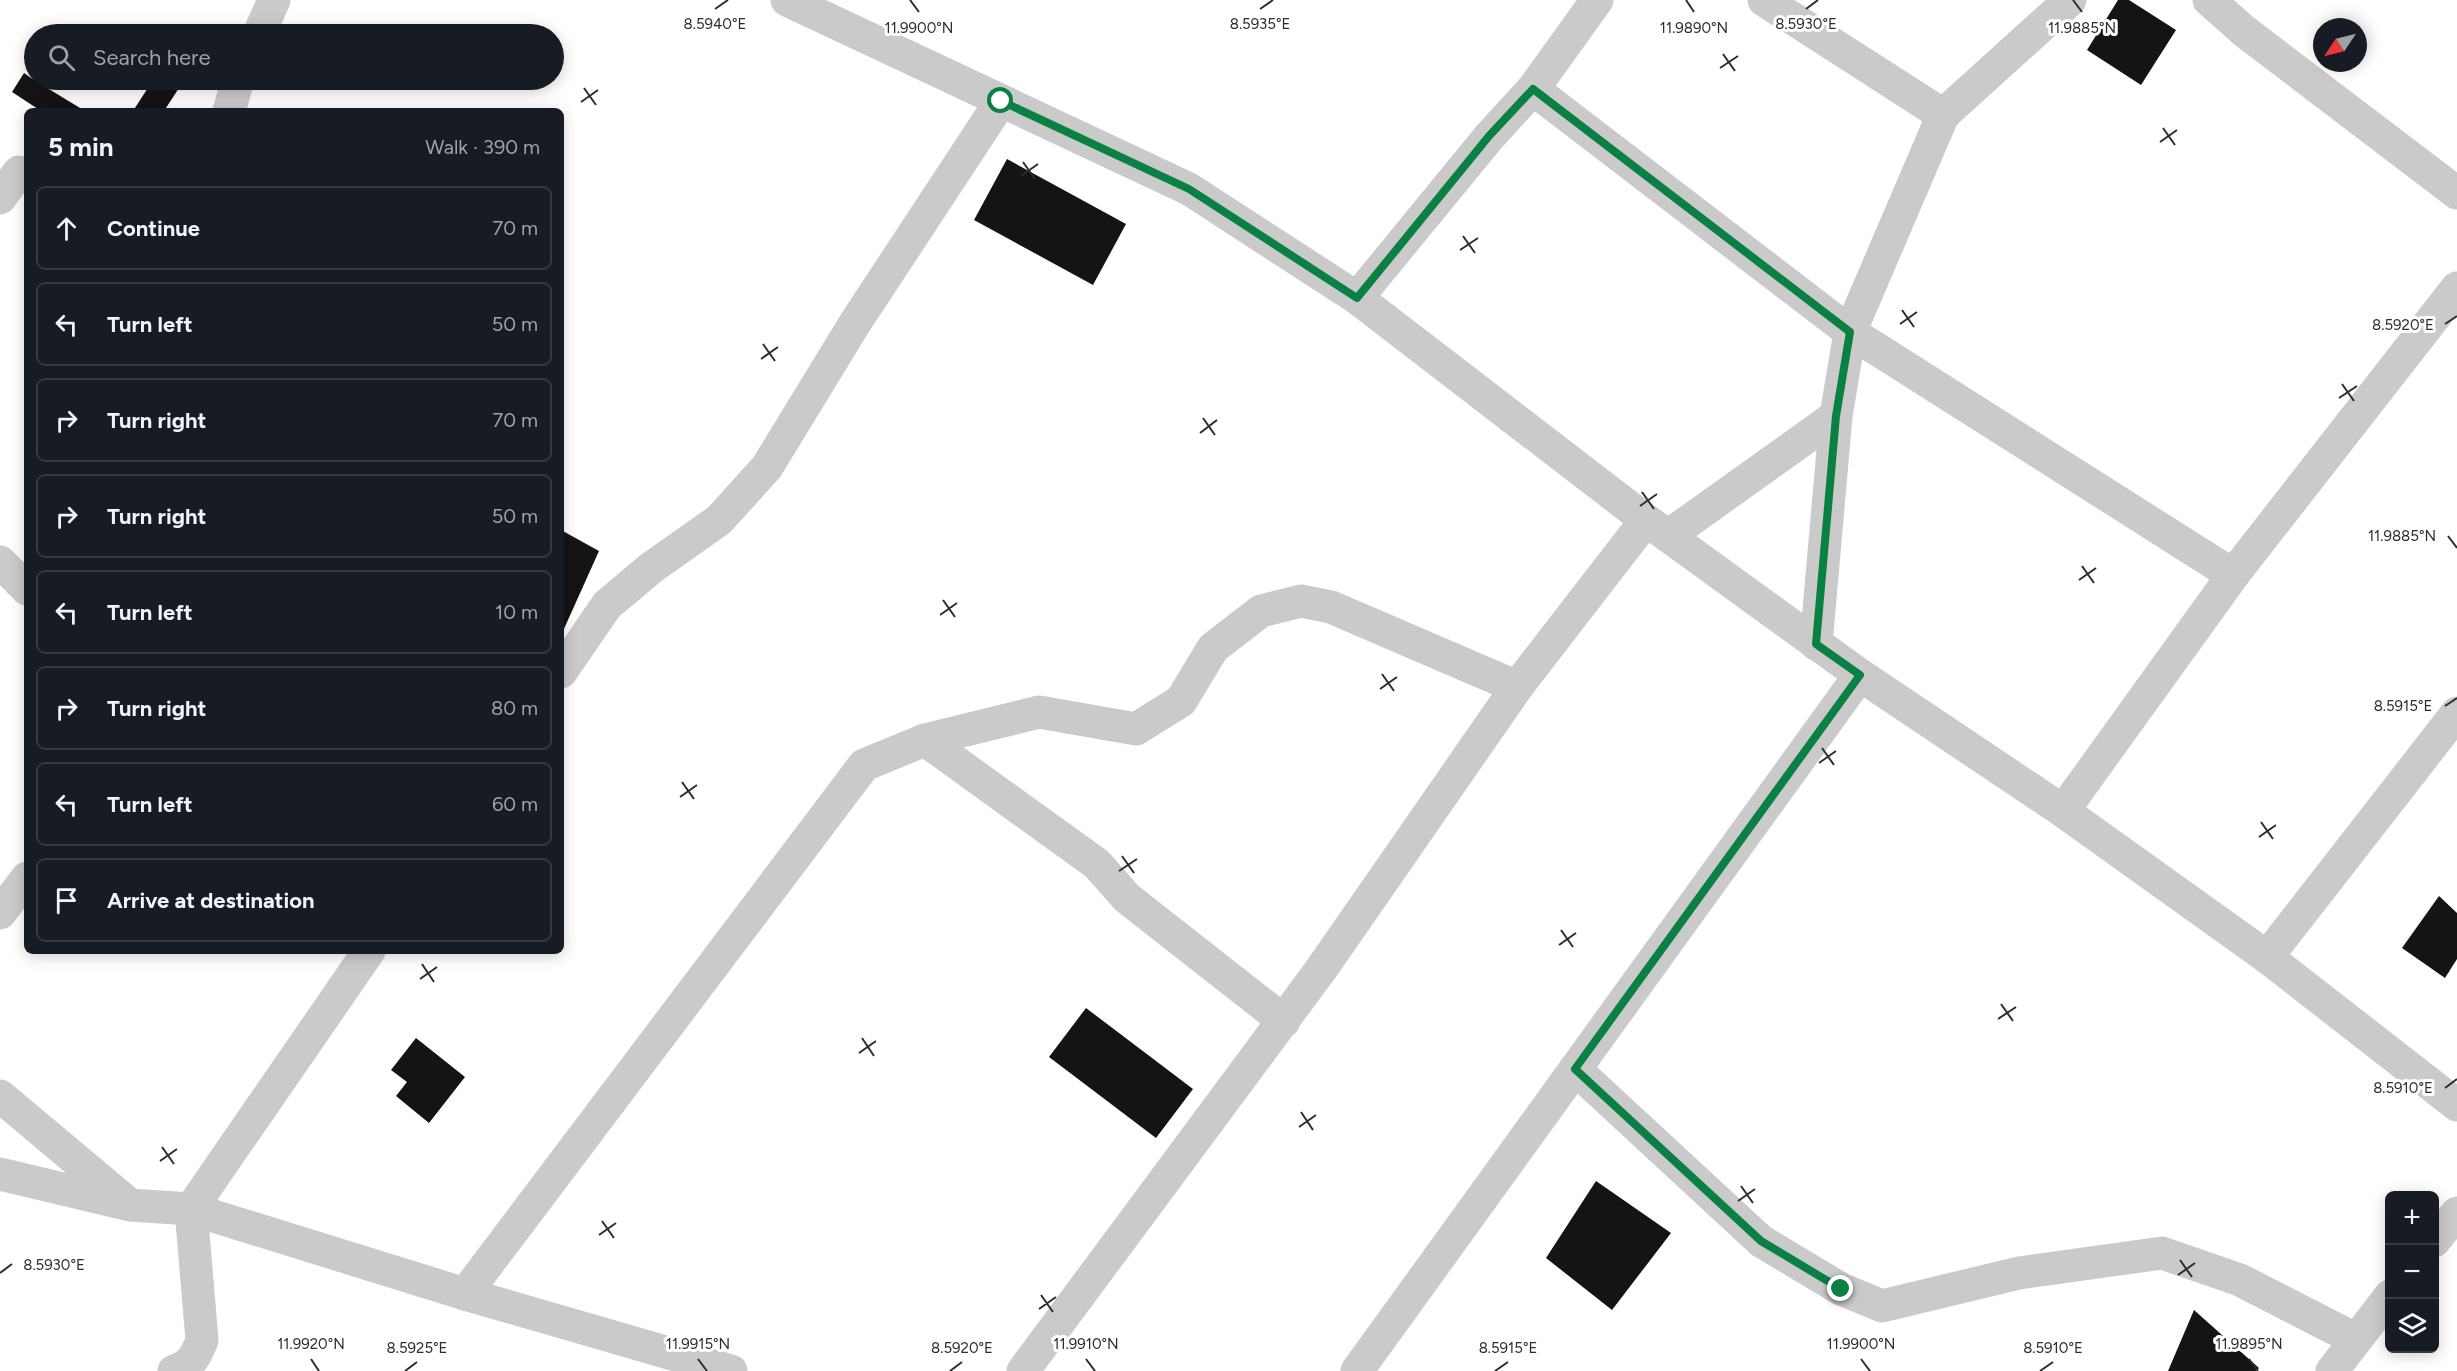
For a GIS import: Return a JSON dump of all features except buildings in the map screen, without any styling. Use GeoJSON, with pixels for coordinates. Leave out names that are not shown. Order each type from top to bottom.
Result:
{"type":"FeatureCollection","features":[{"type":"Feature","properties":{"kind":"street"},"geometry":{"type":"LineString","coordinates":[[263,24],[274,0]]}},
{"type":"Feature","properties":{"kind":"street"},"geometry":{"type":"LineString","coordinates":[[787,0],[1189,189],[1357,298],[1657,528],[1860,675],[2063,811],[2267,957],[2457,1105]]}},
{"type":"Feature","properties":{"kind":"street"},"geometry":{"type":"LineString","coordinates":[[1357,298],[1489,136],[1533,89],[1597,0]]}},
{"type":"Feature","properties":{"kind":"street"},"geometry":{"type":"LineString","coordinates":[[1764,0],[1943,115]]}},
{"type":"Feature","properties":{"kind":"street"},"geometry":{"type":"LineString","coordinates":[[1816,644],[1836,416],[1850,332],[1943,115],[2070,0]]}},
{"type":"Feature","properties":{"kind":"street"},"geometry":{"type":"LineString","coordinates":[[2209,0],[2244,31],[2457,193]]}},
{"type":"Feature","properties":{"kind":"street"},"geometry":{"type":"LineString","coordinates":[[1533,89],[1850,332],[2233,575]]}},
{"type":"Feature","properties":{"kind":"street"},"geometry":{"type":"LineString","coordinates":[[231,108],[235,90]]}},
{"type":"Feature","properties":{"kind":"street"},"geometry":{"type":"LineString","coordinates":[[564,668],[607,605],[651,568],[719,520],[767,467],[855,323],[1001,101]]}},
{"type":"Feature","properties":{"kind":"street"},"geometry":{"type":"LineString","coordinates":[[0,198],[16,170]]}},
{"type":"Feature","properties":{"kind":"street"},"geometry":{"type":"LineString","coordinates":[[2063,811],[2233,575],[2457,288]]}},
{"type":"Feature","properties":{"kind":"street"},"geometry":{"type":"LineString","coordinates":[[1023,1371],[1284,1021],[1517,687],[1657,528],[1836,416]]}},
{"type":"Feature","properties":{"kind":"street"},"geometry":{"type":"LineString","coordinates":[[0,562],[24,586]]}},
{"type":"Feature","properties":{"kind":"street"},"geometry":{"type":"LineString","coordinates":[[465,1294],[864,765],[925,740],[1039,712],[1136,729],[1181,701],[1213,648],[1245,623],[1261,611],[1301,601],[1331,607],[1517,687]]}},
{"type":"Feature","properties":{"kind":"street"},"geometry":{"type":"LineString","coordinates":[[1357,1371],[1860,675]]}},
{"type":"Feature","properties":{"kind":"street"},"geometry":{"type":"LineString","coordinates":[[2267,957],[2457,712]]}},
{"type":"Feature","properties":{"kind":"street"},"geometry":{"type":"LineString","coordinates":[[925,740],[1097,864],[1127,898],[1284,1021]]}},
{"type":"Feature","properties":{"kind":"street"},"geometry":{"type":"LineString","coordinates":[[0,913],[24,882]]}},
{"type":"Feature","properties":{"kind":"street"},"geometry":{"type":"LineString","coordinates":[[174,1371],[183,1369],[195,1358],[202,1340],[191,1209],[367,954]]}},
{"type":"Feature","properties":{"kind":"street"},"geometry":{"type":"LineString","coordinates":[[1575,1069],[1761,1241],[1841,1289],[1882,1306],[2019,1273],[2162,1253],[2240,1280],[2355,1339]]}},
{"type":"Feature","properties":{"kind":"street"},"geometry":{"type":"LineString","coordinates":[[0,1096],[130,1205]]}},
{"type":"Feature","properties":{"kind":"street"},"geometry":{"type":"LineString","coordinates":[[2,1180],[130,1205],[191,1209],[465,1294],[731,1371]]}},
{"type":"Feature","properties":{"kind":"street"},"geometry":{"type":"LineString","coordinates":[[2439,1235],[2457,1213]]}},
{"type":"Feature","properties":{"kind":"street"},"geometry":{"type":"LineString","coordinates":[[2332,1371],[2388,1299]]}},
{"type":"Feature","properties":{"kind":"route"},"geometry":{"type":"LineString","coordinates":[[1001,101],[1189,189],[1357,298],[1489,136],[1533,89],[1573,118],[1612,152],[1850,332],[1836,416],[1816,644],[1860,675],[1575,1069],[1761,1241],[1841,1289]]}}]}
